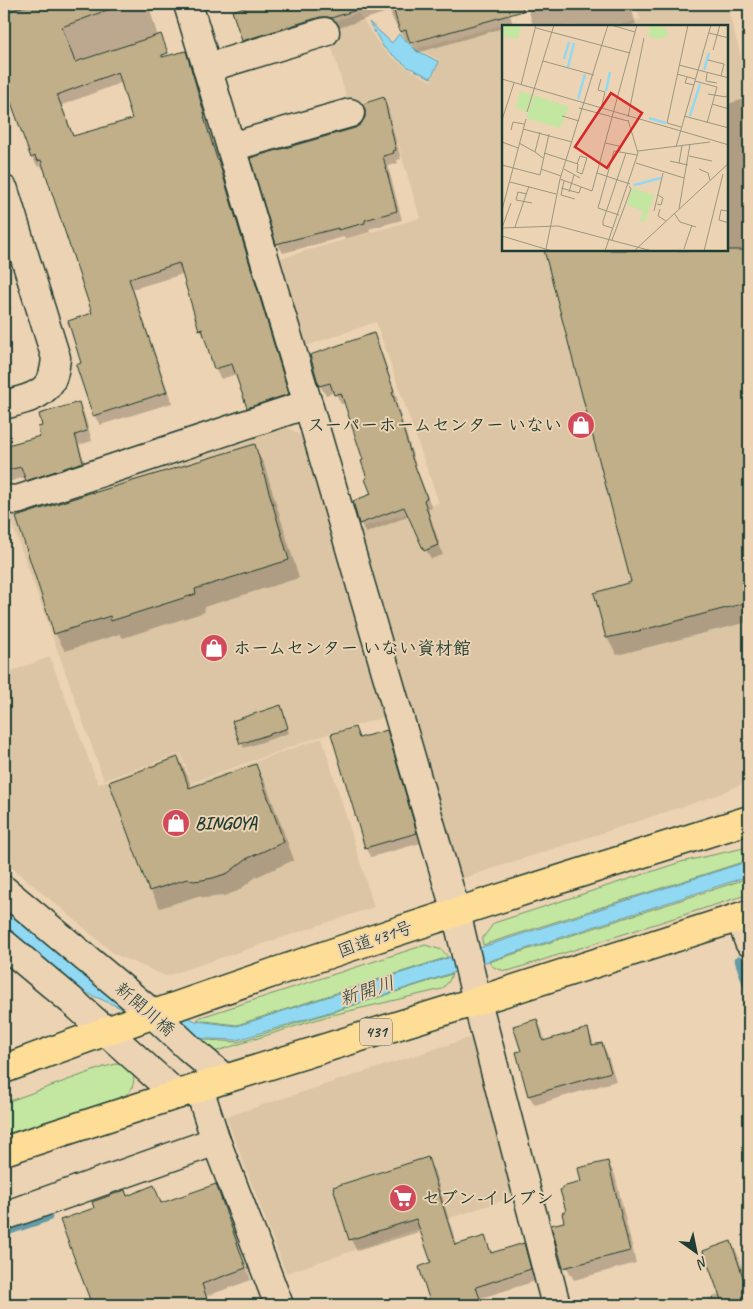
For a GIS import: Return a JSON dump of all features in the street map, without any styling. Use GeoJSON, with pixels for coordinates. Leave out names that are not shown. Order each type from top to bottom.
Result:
{"type":"FeatureCollection","features":[{"type":"Feature","properties":{"kind":"highway","name":"国道431号"},"geometry":{"type":"LineString","coordinates":[[4,1069],[141,1018],[749,820]]}},
{"type":"Feature","properties":{"kind":"highway","name":"431"},"geometry":{"type":"LineString","coordinates":[[4,1152],[476,996],[744,915]]}},
{"type":"Feature","properties":{"kind":"street"},"geometry":{"type":"LineString","coordinates":[[188,4],[308,404],[456,916],[556,1305]]}},
{"type":"Feature","properties":{"kind":"street"},"geometry":{"type":"LineString","coordinates":[[208,68],[325,32]]}},
{"type":"Feature","properties":{"kind":"street"},"geometry":{"type":"LineString","coordinates":[[231,147],[350,113]]}},
{"type":"Feature","properties":{"kind":"street"},"geometry":{"type":"LineString","coordinates":[[4,190],[56,358],[54,373],[48,385],[35,396],[4,405]]}},
{"type":"Feature","properties":{"kind":"street"},"geometry":{"type":"LineString","coordinates":[[4,499],[17,500],[308,404]]}},
{"type":"Feature","properties":{"kind":"street","name":"新開川橋"},"geometry":{"type":"LineString","coordinates":[[4,890],[101,970],[141,1018],[189,1048],[225,1079]]}},
{"type":"Feature","properties":{"kind":"street"},"geometry":{"type":"LineString","coordinates":[[744,915],[749,942]]}},
{"type":"Feature","properties":{"kind":"street"},"geometry":{"type":"LineString","coordinates":[[4,944],[141,1018],[188,1091],[216,1141],[279,1305]]}},
{"type":"Feature","properties":{"kind":"street"},"geometry":{"type":"LineString","coordinates":[[4,1216],[216,1141]]}},
{"type":"Feature","properties":{"kind":"shaded area","name":"スーパーホームセンター いない"},"geometry":{"type":"Polygon","coordinates":[[[636,4],[733,4],[727,6],[749,87],[749,781],[715,796],[458,880],[358,529],[439,503],[376,322],[300,348],[275,260],[420,218],[384,96],[349,106],[325,24],[358,13],[383,50],[407,68],[431,81],[440,61],[417,48],[516,21],[517,25],[502,25],[502,251],[728,251],[728,25],[619,25],[640,19],[636,4]]]}},
{"type":"Feature","properties":{"kind":"shaded area","name":"ホームセンター いない資材館"},"geometry":{"type":"Polygon","coordinates":[[[287,427],[310,441],[394,714],[321,736],[191,783],[181,753],[104,780],[9,515],[287,427]]]}},
{"type":"Feature","properties":{"kind":"shaded area","name":"BINGOYA"},"geometry":{"type":"Polygon","coordinates":[[[50,657],[98,784],[180,754],[190,785],[322,738],[374,907],[166,976],[114,954],[4,861],[4,674],[50,657]]]}},
{"type":"Feature","properties":{"kind":"shaded area"},"geometry":{"type":"Polygon","coordinates":[[[478,1035],[519,1195],[286,1273],[226,1117],[478,1035]]]}},
{"type":"Feature","properties":{"kind":"green space"},"geometry":{"type":"Polygon","coordinates":[[[749,847],[749,860],[483,945],[482,939],[494,923],[681,862],[749,847]]]}},
{"type":"Feature","properties":{"kind":"green space"},"geometry":{"type":"Polygon","coordinates":[[[749,878],[749,894],[508,971],[495,968],[489,962],[749,878]]]}},
{"type":"Feature","properties":{"kind":"green space"},"geometry":{"type":"Polygon","coordinates":[[[425,945],[442,950],[448,957],[237,1025],[197,1020],[201,1017],[425,945]]]}},
{"type":"Feature","properties":{"kind":"green space"},"geometry":{"type":"Polygon","coordinates":[[[452,974],[442,989],[328,1016],[214,1052],[191,1039],[238,1042],[452,974]]]}},
{"type":"Feature","properties":{"kind":"green space"},"geometry":{"type":"Polygon","coordinates":[[[116,1064],[129,1068],[133,1074],[133,1085],[126,1095],[4,1135],[4,1103],[116,1064]]]}},
{"type":"Feature","properties":{"kind":"water"},"geometry":{"type":"Polygon","coordinates":[[[369,22],[392,43],[399,34],[416,50],[439,62],[431,78],[408,67],[384,48],[369,22]]]}},
{"type":"Feature","properties":{"kind":"water","name":"新開川"},"geometry":{"type":"Polygon","coordinates":[[[749,861],[749,876],[369,1000],[237,1040],[189,1038],[80,990],[4,925],[4,905],[89,975],[196,1021],[237,1026],[749,861]]]}},
{"type":"Feature","properties":{"kind":"building"},"geometry":{"type":"Polygon","coordinates":[[[31,4],[117,4],[118,6],[62,27],[75,62],[161,34],[168,53],[162,55],[162,57],[186,51],[204,117],[289,394],[247,408],[232,364],[214,369],[202,329],[199,330],[179,263],[129,279],[167,392],[93,416],[76,365],[81,363],[68,321],[92,313],[41,160],[37,161],[35,156],[31,158],[4,83],[4,13],[31,4]],[[118,72],[57,95],[73,136],[132,119],[118,72]]]}},
{"type":"Feature","properties":{"kind":"building"},"geometry":{"type":"Polygon","coordinates":[[[255,4],[359,4],[360,9],[331,18],[320,17],[242,41],[232,11],[255,4]]]}},
{"type":"Feature","properties":{"kind":"building"},"geometry":{"type":"Polygon","coordinates":[[[392,4],[522,4],[523,11],[410,43],[406,30],[400,32],[392,4]]]}},
{"type":"Feature","properties":{"kind":"building"},"geometry":{"type":"Polygon","coordinates":[[[384,97],[396,150],[393,151],[394,153],[383,156],[397,211],[365,220],[365,223],[276,244],[250,158],[355,128],[361,124],[365,117],[365,109],[362,104],[384,97]]]}},
{"type":"Feature","properties":{"kind":"building"},"geometry":{"type":"Polygon","coordinates":[[[749,250],[749,602],[606,638],[594,593],[631,582],[544,251],[749,250]]]}},
{"type":"Feature","properties":{"kind":"building"},"geometry":{"type":"Polygon","coordinates":[[[374,333],[394,391],[392,392],[412,458],[427,498],[424,500],[438,545],[424,551],[404,507],[359,524],[353,501],[371,494],[365,479],[367,478],[361,461],[363,460],[341,393],[334,395],[330,383],[319,386],[310,355],[374,333]]]}},
{"type":"Feature","properties":{"kind":"building"},"geometry":{"type":"Polygon","coordinates":[[[79,402],[87,431],[75,435],[83,462],[26,481],[21,467],[4,471],[4,446],[40,436],[38,427],[42,426],[39,414],[79,402]]]}},
{"type":"Feature","properties":{"kind":"building"},"geometry":{"type":"Polygon","coordinates":[[[255,444],[289,560],[195,589],[196,594],[111,621],[110,616],[54,634],[16,517],[255,444]]]}},
{"type":"Feature","properties":{"kind":"building"},"geometry":{"type":"Polygon","coordinates":[[[281,705],[288,728],[240,744],[232,721],[281,705]]]}},
{"type":"Feature","properties":{"kind":"building"},"geometry":{"type":"Polygon","coordinates":[[[355,727],[359,738],[387,730],[417,833],[365,848],[331,734],[355,727]]]}},
{"type":"Feature","properties":{"kind":"building"},"geometry":{"type":"Polygon","coordinates":[[[178,757],[189,788],[256,764],[284,842],[246,859],[228,873],[202,880],[194,881],[187,879],[149,891],[109,782],[178,757]]]}},
{"type":"Feature","properties":{"kind":"building"},"geometry":{"type":"Polygon","coordinates":[[[537,1019],[543,1041],[588,1028],[592,1045],[602,1043],[611,1072],[528,1096],[516,1052],[521,1051],[513,1026],[537,1019]]]}},
{"type":"Feature","properties":{"kind":"building"},"geometry":{"type":"Polygon","coordinates":[[[428,1157],[455,1245],[485,1236],[491,1253],[524,1243],[531,1269],[476,1287],[482,1305],[431,1305],[419,1267],[431,1262],[416,1219],[349,1240],[333,1187],[428,1157]]]}},
{"type":"Feature","properties":{"kind":"building"},"geometry":{"type":"Polygon","coordinates":[[[608,1161],[630,1251],[563,1268],[551,1225],[564,1222],[562,1213],[566,1211],[560,1190],[562,1187],[581,1182],[578,1168],[608,1161]]]}},
{"type":"Feature","properties":{"kind":"building"},"geometry":{"type":"Polygon","coordinates":[[[216,1184],[246,1268],[202,1284],[207,1299],[201,1301],[202,1305],[92,1305],[60,1220],[94,1208],[92,1202],[125,1190],[127,1196],[154,1185],[161,1203],[216,1184]]]}},
{"type":"Feature","properties":{"kind":"building"},"geometry":{"type":"Polygon","coordinates":[[[731,1241],[749,1295],[749,1305],[723,1305],[703,1251],[731,1241]]]}},
{"type":"Feature","properties":{"kind":"waterway"},"geometry":{"type":"LineString","coordinates":[[739,960],[749,989]]}},
{"type":"Feature","properties":{"kind":"waterway"},"geometry":{"type":"LineString","coordinates":[[4,1232],[48,1217]]}},
{"type":"Feature","properties":{"kind":"place","name":"スーパーホームセンター いない"},"geometry":{"type":"Point","coordinates":[581,425]}},
{"type":"Feature","properties":{"kind":"place","name":"ホームセンター いない資材館"},"geometry":{"type":"Point","coordinates":[214,648]}},
{"type":"Feature","properties":{"kind":"place","name":"BINGOYA"},"geometry":{"type":"Point","coordinates":[176,823]}},
{"type":"Feature","properties":{"kind":"place","name":"セブン-イレブン"},"geometry":{"type":"Point","coordinates":[403,1198]}}]}
